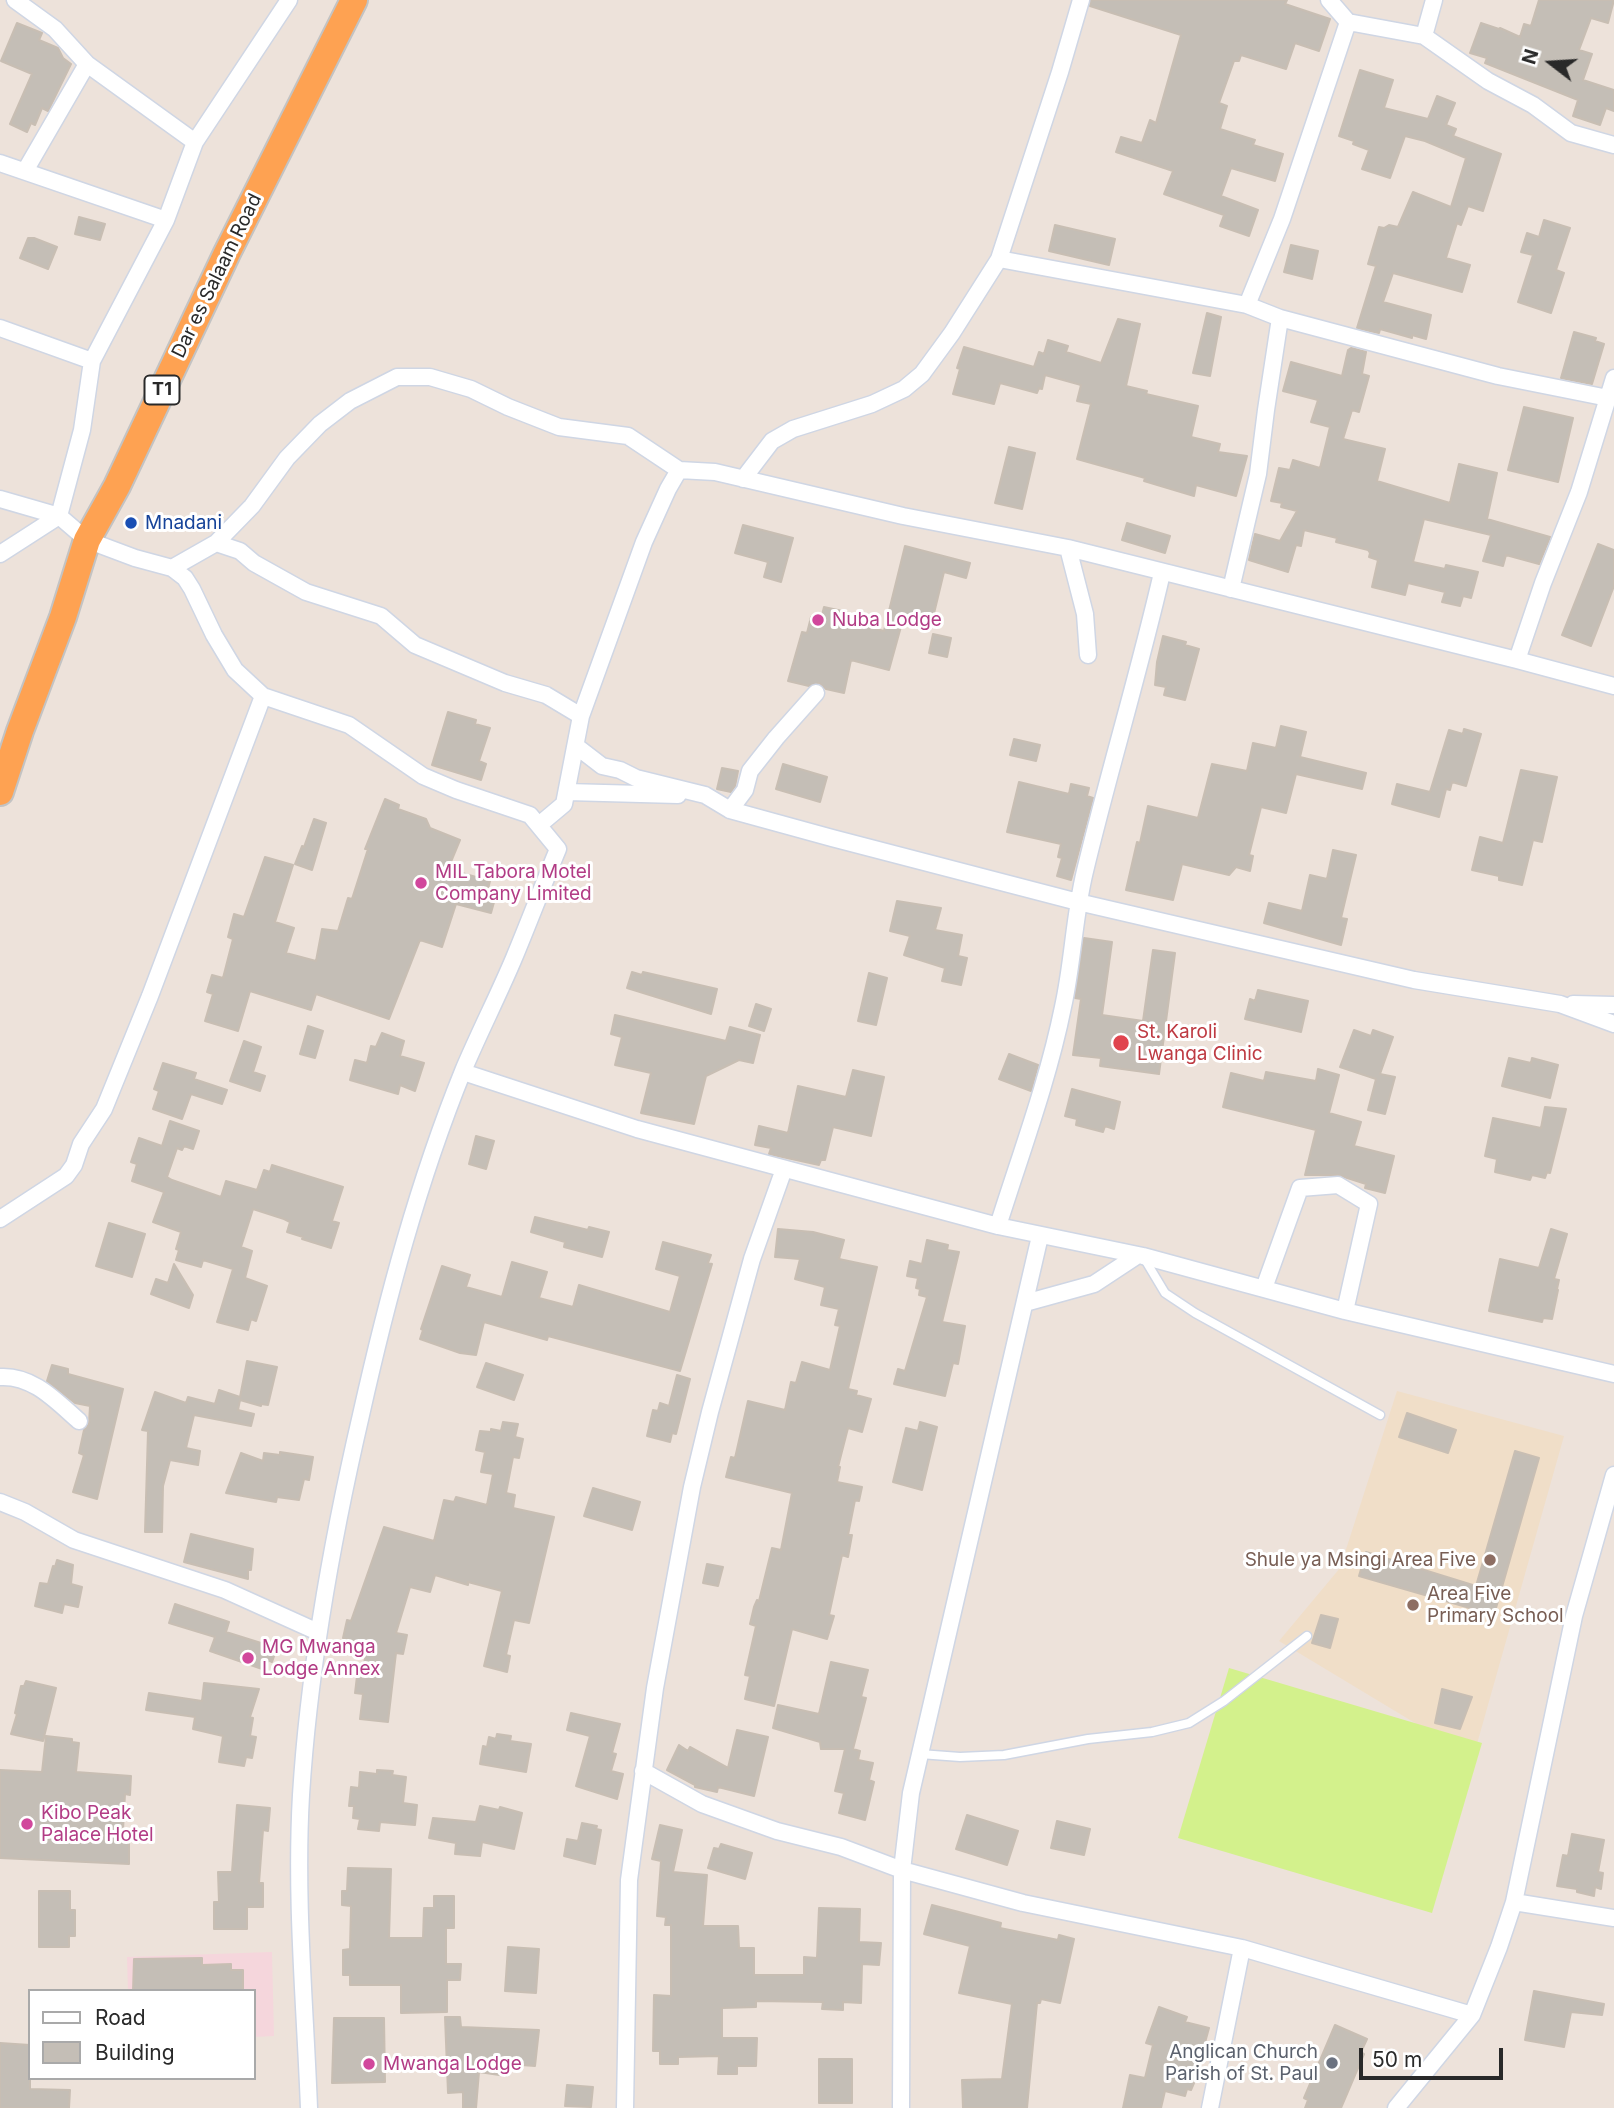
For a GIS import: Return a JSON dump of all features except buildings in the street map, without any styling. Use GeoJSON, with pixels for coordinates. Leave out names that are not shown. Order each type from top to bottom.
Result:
{"type":"FeatureCollection","features":[{"type":"Feature","properties":{"kind":"highway","name":"Dar es Salaam Road"},"geometry":{"type":"LineString","coordinates":[[0,792],[63,617],[87,540],[117,486],[227,253],[354,0]]}},
{"type":"Feature","properties":{"kind":"street"},"geometry":{"type":"LineString","coordinates":[[15,0],[55,29],[88,64],[195,142]]}},
{"type":"Feature","properties":{"kind":"street"},"geometry":{"type":"LineString","coordinates":[[0,554],[59,516],[82,430],[92,361],[166,220],[195,142],[289,0]]}},
{"type":"Feature","properties":{"kind":"street"},"geometry":{"type":"LineString","coordinates":[[743,479],[772,441],[793,429],[891,396],[922,374],[952,333],[999,259],[1081,0]]}},
{"type":"Feature","properties":{"kind":"street"},"geometry":{"type":"LineString","coordinates":[[1329,0],[1348,22],[1424,36],[1570,133],[1614,145]]}},
{"type":"Feature","properties":{"kind":"street"},"geometry":{"type":"LineString","coordinates":[[1424,36],[1434,0]]}},
{"type":"Feature","properties":{"kind":"street"},"geometry":{"type":"LineString","coordinates":[[1247,305],[1282,219],[1348,22]]}},
{"type":"Feature","properties":{"kind":"street"},"geometry":{"type":"LineString","coordinates":[[25,171],[88,64]]}},
{"type":"Feature","properties":{"kind":"street"},"geometry":{"type":"LineString","coordinates":[[0,163],[166,220]]}},
{"type":"Feature","properties":{"kind":"street"},"geometry":{"type":"LineString","coordinates":[[999,259],[1247,305],[1280,318],[1498,376],[1608,398]]}},
{"type":"Feature","properties":{"kind":"street"},"geometry":{"type":"LineString","coordinates":[[1231,589],[1258,474],[1280,318]]}},
{"type":"Feature","properties":{"kind":"street"},"geometry":{"type":"LineString","coordinates":[[0,328],[92,361]]}},
{"type":"Feature","properties":{"kind":"street"},"geometry":{"type":"LineString","coordinates":[[172,568],[216,543],[252,506],[287,458],[320,424],[357,396],[397,377],[430,377],[471,388],[508,407],[559,427],[628,436],[679,470],[715,471],[917,519],[1068,548],[1614,686]]}},
{"type":"Feature","properties":{"kind":"street"},"geometry":{"type":"LineString","coordinates":[[1517,660],[1543,583],[1579,492],[1614,378]]}},
{"type":"Feature","properties":{"kind":"street"},"geometry":{"type":"LineString","coordinates":[[539,825],[564,804],[581,716],[644,542],[679,470]]}},
{"type":"Feature","properties":{"kind":"street"},"geometry":{"type":"LineString","coordinates":[[0,499],[59,516],[87,540],[172,568],[185,578],[192,589],[214,635],[235,670],[262,696],[349,725],[423,775],[456,790],[530,815],[558,849],[515,956],[463,1072],[406,1239],[379,1335],[335,1533],[318,1632],[299,1828],[309,2108]]}},
{"type":"Feature","properties":{"kind":"street"},"geometry":{"type":"LineString","coordinates":[[216,543],[240,551],[254,563],[306,592],[381,616],[415,645],[505,683],[546,695],[581,716]]}},
{"type":"Feature","properties":{"kind":"street"},"geometry":{"type":"LineString","coordinates":[[1068,548],[1085,614],[1088,655]]}},
{"type":"Feature","properties":{"kind":"street"},"geometry":{"type":"LineString","coordinates":[[998,1226],[1064,1006],[1077,902],[1162,573]]}},
{"type":"Feature","properties":{"kind":"street"},"geometry":{"type":"LineString","coordinates":[[730,810],[745,790],[750,771],[816,693]]}},
{"type":"Feature","properties":{"kind":"street"},"geometry":{"type":"LineString","coordinates":[[0,1219],[66,1177],[74,1165],[81,1144],[104,1109],[150,996],[262,696]]}},
{"type":"Feature","properties":{"kind":"street"},"geometry":{"type":"LineString","coordinates":[[576,746],[602,766],[620,770],[636,778],[705,795],[730,810],[1077,902],[1414,979],[1560,1003],[1614,1005]]}},
{"type":"Feature","properties":{"kind":"street"},"geometry":{"type":"LineString","coordinates":[[567,792],[705,795]]}},
{"type":"Feature","properties":{"kind":"street"},"geometry":{"type":"LineString","coordinates":[[1560,1003],[1614,1024]]}},
{"type":"Feature","properties":{"kind":"street"},"geometry":{"type":"LineString","coordinates":[[463,1072],[637,1129],[998,1226],[1141,1255],[1345,1311],[1614,1374]]}},
{"type":"Feature","properties":{"kind":"street"},"geometry":{"type":"LineString","coordinates":[[625,2108],[629,1880],[655,1688],[692,1487],[710,1412],[752,1259],[784,1169]]}},
{"type":"Feature","properties":{"kind":"street"},"geometry":{"type":"LineString","coordinates":[[1264,1288],[1300,1188],[1338,1185],[1369,1204],[1345,1311]]}},
{"type":"Feature","properties":{"kind":"street"},"geometry":{"type":"LineString","coordinates":[[901,2108],[902,1870],[911,1793],[1040,1236]]}},
{"type":"Feature","properties":{"kind":"street"},"geometry":{"type":"LineString","coordinates":[[1025,1303],[1094,1284],[1141,1255]]}},
{"type":"Feature","properties":{"kind":"street"},"geometry":{"type":"LineString","coordinates":[[0,1377],[21,1379],[34,1385],[79,1422]]}},
{"type":"Feature","properties":{"kind":"street"},"geometry":{"type":"LineString","coordinates":[[1396,2108],[1472,2015],[1499,1947],[1514,1902],[1574,1616],[1614,1475]]}},
{"type":"Feature","properties":{"kind":"street"},"geometry":{"type":"LineString","coordinates":[[0,1502],[25,1512],[74,1540],[225,1590],[318,1632]]}},
{"type":"Feature","properties":{"kind":"street"},"geometry":{"type":"LineString","coordinates":[[643,1771],[702,1804],[777,1831],[841,1847],[902,1870],[1023,1903],[1242,1948],[1472,2015]]}},
{"type":"Feature","properties":{"kind":"street"},"geometry":{"type":"LineString","coordinates":[[1514,1902],[1614,1918]]}},
{"type":"Feature","properties":{"kind":"street"},"geometry":{"type":"LineString","coordinates":[[1210,2108],[1242,1948]]}},
{"type":"Feature","properties":{"kind":"lane"},"geometry":{"type":"LineString","coordinates":[[1141,1255],[1165,1293],[1175,1300],[1380,1415]]}},
{"type":"Feature","properties":{"kind":"lane"},"geometry":{"type":"LineString","coordinates":[[920,1754],[960,1757],[1004,1755],[1088,1739],[1152,1732],[1189,1723],[1224,1701],[1307,1636]]}},
{"type":"Feature","properties":{"kind":"shaded area","name":"Area Five Primary School"},"geometry":{"type":"Polygon","coordinates":[[[1397,1391],[1564,1436],[1473,1758],[1279,1641],[1340,1568],[1397,1391]]]}},
{"type":"Feature","properties":{"kind":"shaded area"},"geometry":{"type":"Polygon","coordinates":[[[272,1952],[274,2036],[256,2037],[256,1989],[128,1989],[127,1957],[272,1952]]]}},
{"type":"Feature","properties":{"kind":"green space"},"geometry":{"type":"Polygon","coordinates":[[[1229,1668],[1482,1743],[1432,1913],[1178,1838],[1229,1668]]]}},
{"type":"Feature","properties":{"kind":"place","name":"Mnadani"},"geometry":{"type":"Point","coordinates":[131,523]}},
{"type":"Feature","properties":{"kind":"place","name":"Nuba Lodge"},"geometry":{"type":"Point","coordinates":[818,620]}},
{"type":"Feature","properties":{"kind":"place","name":"MIL Tabora Motel Company Limited"},"geometry":{"type":"Point","coordinates":[421,883]}},
{"type":"Feature","properties":{"kind":"place","name":"St. Karoli Lwanga Clinic"},"geometry":{"type":"Point","coordinates":[1121,1043]}},
{"type":"Feature","properties":{"kind":"place","name":"Shule ya Msingi Area Five"},"geometry":{"type":"Point","coordinates":[1490,1560]}},
{"type":"Feature","properties":{"kind":"place","name":"Area Five Primary School"},"geometry":{"type":"Point","coordinates":[1413,1605]}},
{"type":"Feature","properties":{"kind":"place","name":"MG Mwanga Lodge Annex"},"geometry":{"type":"Point","coordinates":[248,1658]}},
{"type":"Feature","properties":{"kind":"place","name":"Kibo Peak Palace Hotel"},"geometry":{"type":"Point","coordinates":[27,1824]}},
{"type":"Feature","properties":{"kind":"place","name":"Anglican Church Parish of St. Paul"},"geometry":{"type":"Point","coordinates":[1332,2063]}},
{"type":"Feature","properties":{"kind":"place","name":"Mwanga Lodge"},"geometry":{"type":"Point","coordinates":[369,2064]}}]}
